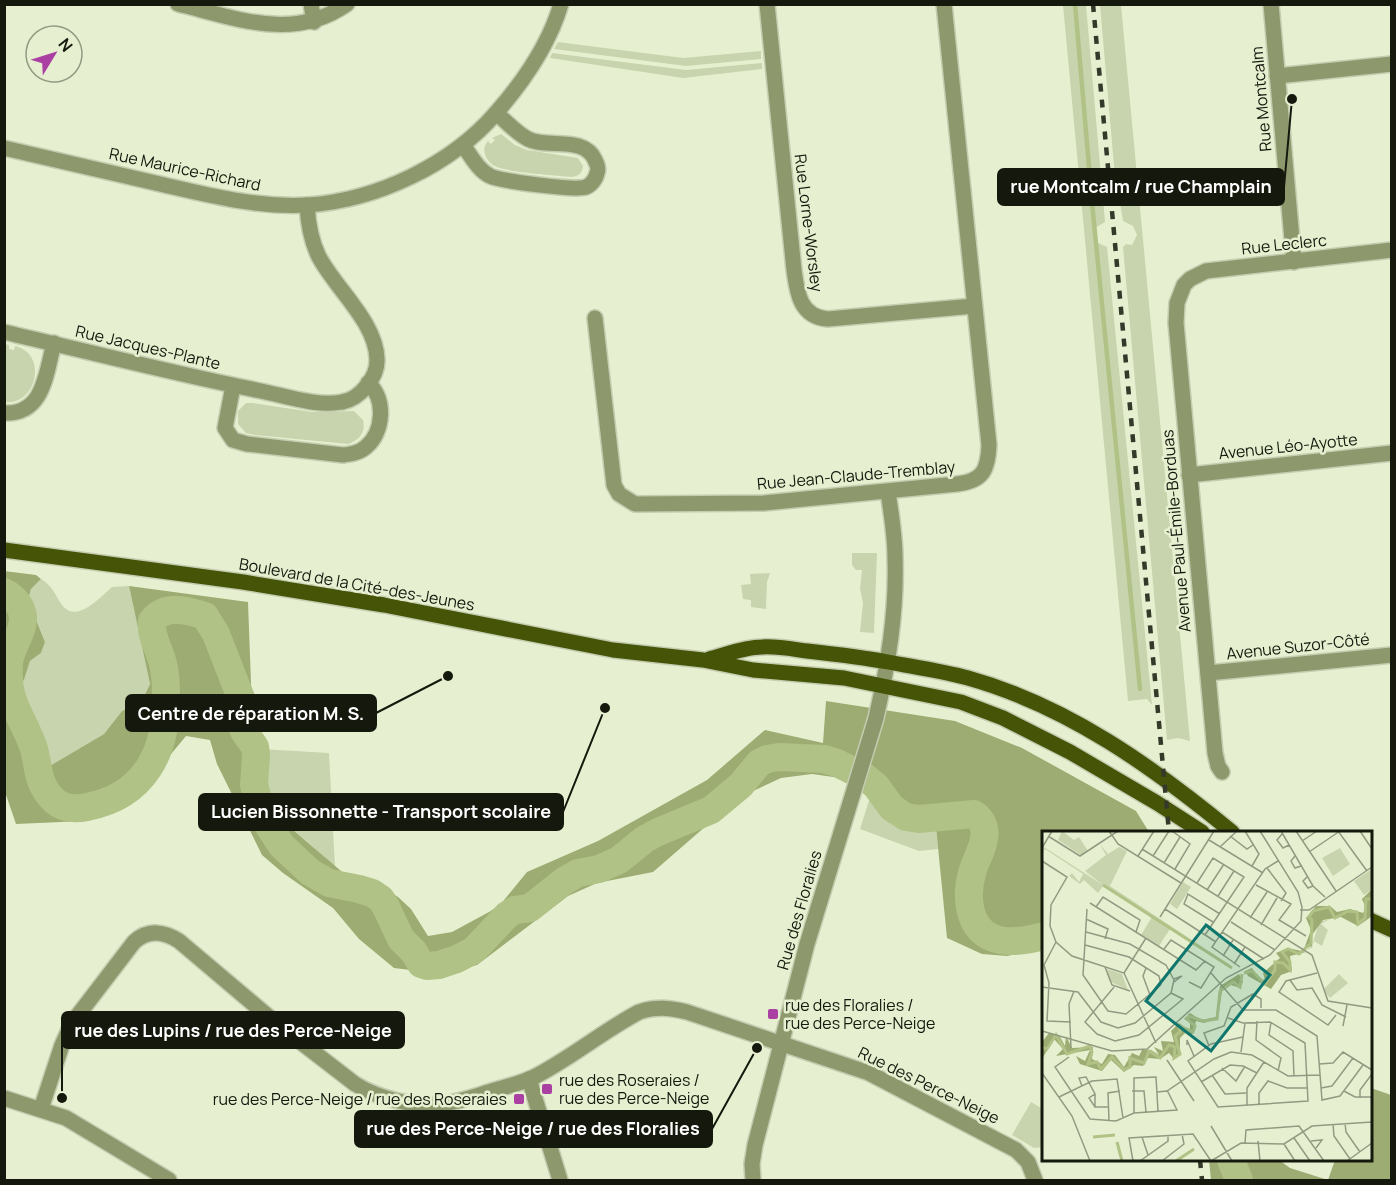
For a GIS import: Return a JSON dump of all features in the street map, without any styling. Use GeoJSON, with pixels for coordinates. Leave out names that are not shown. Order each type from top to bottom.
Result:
{"type":"FeatureCollection","features":[{"type":"Feature","properties":{"kind":"main road","name":"Boulevard de la Cité-des-Jeunes"},"geometry":{"type":"LineString","coordinates":[[4,550],[243,582],[498,626],[613,650],[703,660],[753,670],[844,678],[961,702],[1003,718],[1051,742],[1119,780],[1200,831]]}},
{"type":"Feature","properties":{"kind":"main road","name":"Boulevard de la Cité-des-Jeunes"},"geometry":{"type":"LineString","coordinates":[[703,660],[760,646],[846,655],[968,678],[1018,695],[1097,734],[1179,789],[1231,831]]}},
{"type":"Feature","properties":{"kind":"main road"},"geometry":{"type":"LineString","coordinates":[[1372,920],[1392,930]]}},
{"type":"Feature","properties":{"kind":"street"},"geometry":{"type":"LineString","coordinates":[[178,4],[264,24],[293,25],[314,21],[347,4]]}},
{"type":"Feature","properties":{"kind":"street"},"geometry":{"type":"LineString","coordinates":[[311,4],[314,21]]}},
{"type":"Feature","properties":{"kind":"street","name":"Rue Maurice-Richard"},"geometry":{"type":"LineString","coordinates":[[4,148],[231,200],[279,205],[307,205],[345,199],[388,185],[422,170],[463,145],[496,113],[518,86],[551,31],[561,4]]}},
{"type":"Feature","properties":{"kind":"street","name":"Rue Lorne-Worsley"},"geometry":{"type":"LineString","coordinates":[[767,4],[796,288],[801,304],[814,316],[828,319],[974,306]]}},
{"type":"Feature","properties":{"kind":"street","name":"Rue Jean-Claude-Tremblay"},"geometry":{"type":"LineString","coordinates":[[595,318],[614,485],[619,494],[635,504],[764,503],[973,482],[982,474],[989,445],[944,4]]}},
{"type":"Feature","properties":{"kind":"street","name":"Rue Montcalm"},"geometry":{"type":"LineString","coordinates":[[1271,4],[1294,262]]}},
{"type":"Feature","properties":{"kind":"street"},"geometry":{"type":"LineString","coordinates":[[1278,76],[1392,64]]}},
{"type":"Feature","properties":{"kind":"street"},"geometry":{"type":"LineString","coordinates":[[463,145],[482,171],[494,178],[572,188],[586,187],[594,180],[598,167],[592,154],[587,150],[574,145],[531,141],[496,113]]}},
{"type":"Feature","properties":{"kind":"street"},"geometry":{"type":"LineString","coordinates":[[307,205],[309,228],[319,257],[359,315],[372,339],[377,360],[376,368],[368,383]]}},
{"type":"Feature","properties":{"kind":"street","name":"Rue Leclerc"},"geometry":{"type":"LineString","coordinates":[[1184,285],[1190,279],[1206,271],[1392,250]]}},
{"type":"Feature","properties":{"kind":"street","name":"Avenue Paul-Émile-Borduas"},"geometry":{"type":"LineString","coordinates":[[1184,285],[1177,303],[1176,323],[1216,760],[1222,772]]}},
{"type":"Feature","properties":{"kind":"street","name":"Rue Jacques-Plante"},"geometry":{"type":"LineString","coordinates":[[4,332],[233,386],[329,403],[351,399],[358,395],[368,383],[379,397],[381,407],[378,427],[367,446],[353,454],[343,455],[247,444],[233,440],[225,428],[233,386]]}},
{"type":"Feature","properties":{"kind":"street","name":"Rue Jacques-Plante"},"geometry":{"type":"LineString","coordinates":[[4,413],[23,411],[35,402],[43,385],[54,343]]}},
{"type":"Feature","properties":{"kind":"street","name":"Avenue Léo-Ayotte"},"geometry":{"type":"LineString","coordinates":[[1189,475],[1392,453]]}},
{"type":"Feature","properties":{"kind":"street","name":"Rue des Floralies"},"geometry":{"type":"LineString","coordinates":[[753,1180],[752,1164],[755,1145],[807,944],[884,686],[893,628],[895,569],[888,492]]}},
{"type":"Feature","properties":{"kind":"street","name":"Avenue Suzor-Côté"},"geometry":{"type":"LineString","coordinates":[[1208,673],[1392,655]]}},
{"type":"Feature","properties":{"kind":"street","name":"Rue des Perce-Neige"},"geometry":{"type":"LineString","coordinates":[[41,1109],[62,1045],[79,1012],[134,942],[144,935],[156,933],[168,935],[179,941],[276,1023],[348,1079],[368,1091],[398,1100],[441,1104],[456,1102],[529,1079],[633,1016],[653,1009],[669,1008],[844,1063],[882,1079],[1011,1147],[1028,1162],[1035,1180]]}},
{"type":"Feature","properties":{"kind":"street"},"geometry":{"type":"LineString","coordinates":[[529,1079],[560,1180]]}},
{"type":"Feature","properties":{"kind":"street"},"geometry":{"type":"LineString","coordinates":[[4,1098],[66,1118],[169,1180]]}},
{"type":"Feature","properties":{"kind":"green space"},"geometry":{"type":"Polygon","coordinates":[[[1063,5],[1086,5],[1105,222],[1095,228],[1094,237],[1096,242],[1107,247],[1152,705],[1147,699],[1128,701],[1063,5]]]}},
{"type":"Feature","properties":{"kind":"green space"},"geometry":{"type":"Polygon","coordinates":[[[1100,5],[1121,5],[1190,741],[1178,738],[1167,740],[1123,247],[1126,244],[1132,245],[1137,235],[1133,226],[1123,221],[1114,166],[1100,5]]]}},
{"type":"Feature","properties":{"kind":"green space"},"geometry":{"type":"Polygon","coordinates":[[[558,42],[683,58],[761,51],[761,59],[686,66],[554,49],[558,42]]]}},
{"type":"Feature","properties":{"kind":"green space"},"geometry":{"type":"Polygon","coordinates":[[[552,53],[686,70],[762,63],[762,69],[683,78],[550,58],[552,53]]]}},
{"type":"Feature","properties":{"kind":"green space"},"geometry":{"type":"Polygon","coordinates":[[[501,134],[515,145],[527,150],[578,158],[583,166],[582,171],[572,177],[497,167],[487,159],[484,148],[488,141],[491,144],[495,140],[492,138],[501,134]]]}},
{"type":"Feature","properties":{"kind":"green space"},"geometry":{"type":"Polygon","coordinates":[[[5,344],[9,345],[9,349],[14,350],[15,346],[26,351],[35,368],[31,388],[16,401],[5,402],[5,344]]]}},
{"type":"Feature","properties":{"kind":"green space"},"geometry":{"type":"Polygon","coordinates":[[[246,403],[312,412],[354,411],[363,420],[363,429],[358,438],[348,444],[246,433],[238,424],[238,411],[246,403]]]}},
{"type":"Feature","properties":{"kind":"green space"},"geometry":{"type":"Polygon","coordinates":[[[852,553],[877,553],[874,633],[860,632],[863,603],[860,589],[862,570],[856,570],[852,565],[852,553]]]}},
{"type":"Feature","properties":{"kind":"green space"},"geometry":{"type":"Polygon","coordinates":[[[4,571],[36,575],[41,579],[31,589],[28,600],[45,642],[41,653],[30,661],[24,680],[16,690],[15,698],[42,746],[48,767],[104,734],[122,711],[142,701],[150,684],[129,586],[248,602],[253,737],[261,749],[269,796],[285,823],[348,877],[378,884],[398,897],[411,909],[428,936],[452,932],[489,912],[500,905],[527,872],[598,841],[707,780],[765,730],[823,743],[826,701],[955,721],[1022,748],[1136,811],[1148,831],[1042,831],[1042,949],[1007,956],[982,954],[947,938],[936,827],[913,826],[893,818],[878,803],[869,782],[812,774],[781,778],[753,791],[728,807],[653,872],[597,883],[568,896],[477,965],[443,974],[394,968],[359,939],[333,908],[283,873],[262,855],[217,764],[210,740],[186,736],[147,783],[119,809],[84,821],[16,824],[4,789],[4,571]]]}},
{"type":"Feature","properties":{"kind":"green space"},"geometry":{"type":"Polygon","coordinates":[[[770,573],[767,582],[766,609],[751,607],[751,600],[743,599],[741,585],[751,584],[750,574],[770,573]]]}},
{"type":"Feature","properties":{"kind":"green space"},"geometry":{"type":"Polygon","coordinates":[[[41,579],[50,586],[66,609],[73,612],[87,608],[112,587],[129,586],[150,684],[142,701],[122,711],[104,734],[48,767],[42,746],[15,698],[16,690],[24,680],[30,661],[41,653],[45,642],[28,600],[31,589],[41,579]]]}},
{"type":"Feature","properties":{"kind":"green space"},"geometry":{"type":"Polygon","coordinates":[[[261,749],[329,753],[335,867],[285,823],[269,795],[261,749]]]}},
{"type":"Feature","properties":{"kind":"green space"},"geometry":{"type":"Polygon","coordinates":[[[871,794],[878,806],[927,828],[936,827],[938,849],[919,851],[860,829],[871,794]]]}},
{"type":"Feature","properties":{"kind":"green space"},"geometry":{"type":"Polygon","coordinates":[[[1372,1088],[1391,1095],[1391,1180],[1328,1180],[1335,1161],[1372,1161],[1372,1088]]]}},
{"type":"Feature","properties":{"kind":"green space"},"geometry":{"type":"Polygon","coordinates":[[[1031,1102],[1042,1108],[1042,1147],[1034,1148],[1012,1135],[1031,1102]]]}},
{"type":"Feature","properties":{"kind":"green space"},"geometry":{"type":"Polygon","coordinates":[[[1209,1161],[1280,1161],[1290,1168],[1328,1180],[1211,1180],[1209,1161]]]}},
{"type":"Feature","properties":{"kind":"waterway"},"geometry":{"type":"LineString","coordinates":[[1075,4],[1093,213],[1140,689]]}},
{"type":"Feature","properties":{"kind":"waterway"},"geometry":{"type":"LineString","coordinates":[[4,592],[17,602],[23,617],[9,664],[12,698],[33,746],[42,784],[53,800],[68,808],[87,807],[124,793],[138,782],[149,768],[157,752],[165,716],[165,672],[152,632],[152,621],[163,612],[170,610],[184,610],[205,616],[216,634],[241,698],[243,712],[241,723],[255,747],[254,785],[261,811],[270,828],[282,846],[310,872],[329,883],[359,889],[381,899],[401,939],[414,952],[421,964],[427,966],[457,959],[474,950],[507,915],[515,910],[530,908],[578,873],[599,869],[619,860],[645,839],[711,810],[741,785],[759,763],[779,757],[824,759],[837,763],[865,777],[876,786],[892,808],[906,817],[919,819],[974,814],[983,824],[984,834],[970,882],[969,901],[973,919],[984,933],[999,940],[1018,941],[1042,936]]}},
{"type":"Feature","properties":{"kind":"waterway"},"geometry":{"type":"LineString","coordinates":[[1231,1161],[1239,1180]]}},
{"type":"Feature","properties":{"kind":"railway"},"geometry":{"type":"LineString","coordinates":[[1093,4],[1169,831]]}},
{"type":"Feature","properties":{"kind":"railway"},"geometry":{"type":"LineString","coordinates":[[1200,1161],[1202,1180]]}},
{"type":"Feature","properties":{"kind":"place","name":"rue Montcalm / rue Champlain"},"geometry":{"type":"Point","coordinates":[1292,99]}},
{"type":"Feature","properties":{"kind":"place","name":"Centre de réparation M. S."},"geometry":{"type":"Point","coordinates":[448,676]}},
{"type":"Feature","properties":{"kind":"place","name":"Lucien Bissonnette - Transport scolaire"},"geometry":{"type":"Point","coordinates":[605,708]}},
{"type":"Feature","properties":{"kind":"place","name":"rue des Floralies / rue des Perce-Neige"},"geometry":{"type":"Point","coordinates":[773,1014]}},
{"type":"Feature","properties":{"kind":"place","name":"rue des Perce-Neige / rue des Floralies"},"geometry":{"type":"Point","coordinates":[757,1048]}},
{"type":"Feature","properties":{"kind":"place","name":"rue des Roseraies / rue des Perce-Neige"},"geometry":{"type":"Point","coordinates":[547,1089]}},
{"type":"Feature","properties":{"kind":"place","name":"rue des Lupins / rue des Perce-Neige"},"geometry":{"type":"Point","coordinates":[62,1098]}},
{"type":"Feature","properties":{"kind":"place","name":"rue des Perce-Neige / rue des Roseraies"},"geometry":{"type":"Point","coordinates":[519,1099]}}]}
